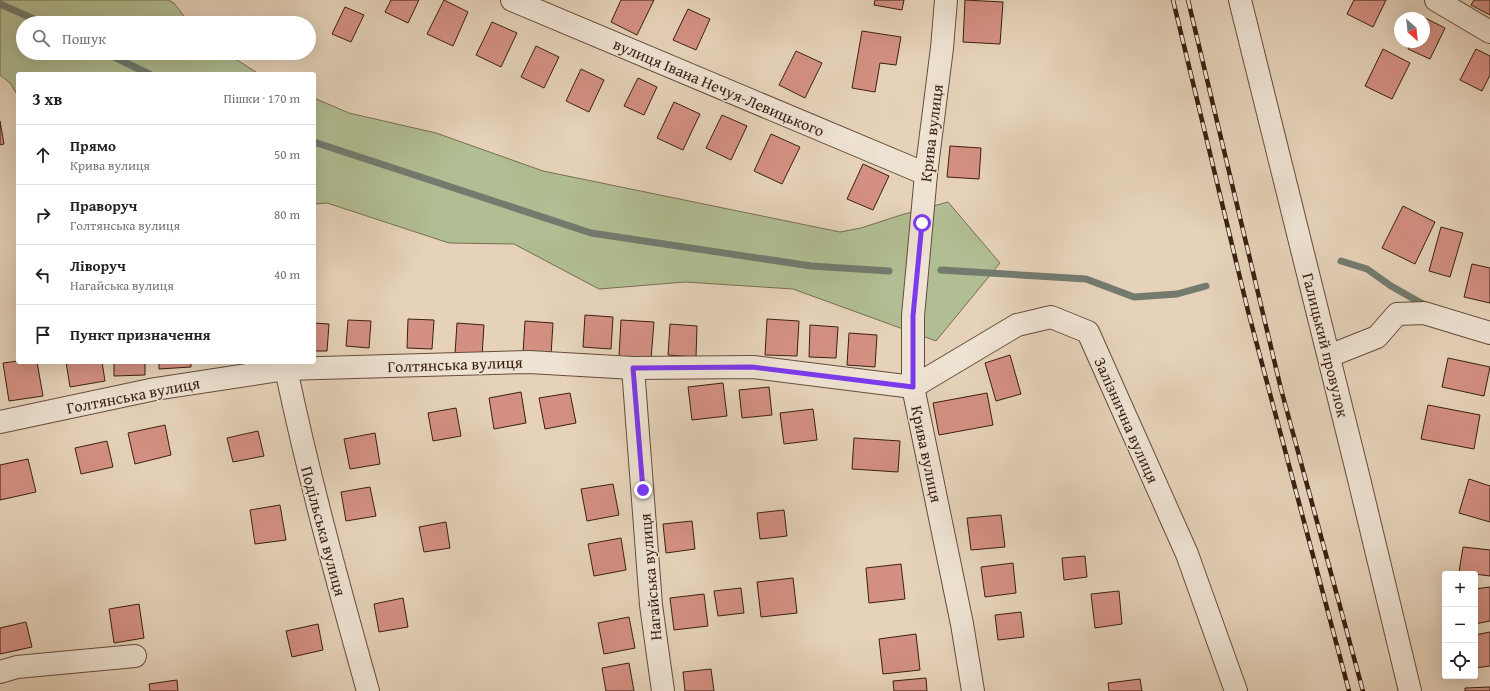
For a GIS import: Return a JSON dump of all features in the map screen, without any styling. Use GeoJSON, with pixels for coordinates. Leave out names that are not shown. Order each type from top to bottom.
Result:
{"type":"FeatureCollection","features":[{"type":"Feature","properties":{"kind":"street","name":"вулиця Івана Нечуя-Левицького"},"geometry":{"type":"LineString","coordinates":[[512,0],[926,174]]}},
{"type":"Feature","properties":{"kind":"street","name":"Крива вулиця"},"geometry":{"type":"LineString","coordinates":[[946,0],[942,48],[926,174],[913,316],[913,387],[962,624],[973,691]]}},
{"type":"Feature","properties":{"kind":"street","name":"Галицький провулок"},"geometry":{"type":"LineString","coordinates":[[1240,0],[1329,356],[1410,691]]}},
{"type":"Feature","properties":{"kind":"street"},"geometry":{"type":"LineString","coordinates":[[1436,0],[1490,32]]}},
{"type":"Feature","properties":{"kind":"street"},"geometry":{"type":"LineString","coordinates":[[1329,356],[1376,337],[1397,314],[1424,313],[1490,333]]}},
{"type":"Feature","properties":{"kind":"street","name":"Залізнична вулиця"},"geometry":{"type":"LineString","coordinates":[[913,387],[1017,325],[1051,318],[1088,332],[1186,554],[1236,691]]}},
{"type":"Feature","properties":{"kind":"street","name":"Голтянська вулиця"},"geometry":{"type":"LineString","coordinates":[[0,422],[155,388],[286,369],[529,362],[633,368],[752,367],[913,387]]}},
{"type":"Feature","properties":{"kind":"street","name":"Нагайська вулиця"},"geometry":{"type":"LineString","coordinates":[[633,368],[651,605],[663,691]]}},
{"type":"Feature","properties":{"kind":"street","name":"Подільська вулиця"},"geometry":{"type":"LineString","coordinates":[[286,369],[305,457],[339,588],[368,691]]}},
{"type":"Feature","properties":{"kind":"street"},"geometry":{"type":"LineString","coordinates":[[0,672],[17,667],[136,656]]}},
{"type":"Feature","properties":{"kind":"green space"},"geometry":{"type":"Polygon","coordinates":[[[0,0],[168,0],[174,3],[184,16],[16,16],[16,60],[237,60],[256,72],[16,72],[16,93],[10,83],[0,75],[0,0]]]}},
{"type":"Feature","properties":{"kind":"green space"},"geometry":{"type":"Polygon","coordinates":[[[316,99],[349,113],[436,133],[543,171],[840,232],[861,228],[948,202],[1000,263],[936,341],[793,289],[685,282],[599,289],[514,244],[449,243],[327,203],[316,204],[316,99]]]}},
{"type":"Feature","properties":{"kind":"building"},"geometry":{"type":"Polygon","coordinates":[[[391,0],[419,0],[408,23],[385,12],[391,0]]]}},
{"type":"Feature","properties":{"kind":"building"},"geometry":{"type":"Polygon","coordinates":[[[444,0],[468,12],[453,46],[427,34],[444,0]]]}},
{"type":"Feature","properties":{"kind":"building"},"geometry":{"type":"Polygon","coordinates":[[[621,0],[654,0],[637,35],[611,22],[621,0]]]}},
{"type":"Feature","properties":{"kind":"building"},"geometry":{"type":"Polygon","coordinates":[[[875,0],[904,0],[902,10],[874,5],[875,0]]]}},
{"type":"Feature","properties":{"kind":"building"},"geometry":{"type":"Polygon","coordinates":[[[965,0],[1003,2],[1000,44],[963,42],[965,0]]]}},
{"type":"Feature","properties":{"kind":"building"},"geometry":{"type":"Polygon","coordinates":[[[1354,0],[1386,0],[1373,27],[1347,14],[1354,0]]]}},
{"type":"Feature","properties":{"kind":"building"},"geometry":{"type":"Polygon","coordinates":[[[1474,0],[1490,0],[1490,15],[1471,5],[1474,0]]]}},
{"type":"Feature","properties":{"kind":"building"},"geometry":{"type":"Polygon","coordinates":[[[345,7],[364,15],[351,42],[332,34],[345,7]]]}},
{"type":"Feature","properties":{"kind":"building"},"geometry":{"type":"Polygon","coordinates":[[[688,9],[710,19],[696,50],[673,40],[688,9]]]}},
{"type":"Feature","properties":{"kind":"building"},"geometry":{"type":"Polygon","coordinates":[[[1430,20],[1445,28],[1430,59],[1408,49],[1430,48],[1430,20]]]}},
{"type":"Feature","properties":{"kind":"building"},"geometry":{"type":"Polygon","coordinates":[[[492,22],[517,33],[501,67],[476,55],[492,22]]]}},
{"type":"Feature","properties":{"kind":"building"},"geometry":{"type":"Polygon","coordinates":[[[862,31],[901,37],[896,65],[880,63],[875,92],[852,88],[862,31]]]}},
{"type":"Feature","properties":{"kind":"building"},"geometry":{"type":"Polygon","coordinates":[[[536,46],[559,57],[544,88],[521,77],[536,46]]]}},
{"type":"Feature","properties":{"kind":"building"},"geometry":{"type":"Polygon","coordinates":[[[1383,49],[1410,63],[1392,99],[1365,86],[1383,49]]]}},
{"type":"Feature","properties":{"kind":"building"},"geometry":{"type":"Polygon","coordinates":[[[1476,49],[1490,56],[1490,75],[1482,91],[1460,80],[1476,49]]]}},
{"type":"Feature","properties":{"kind":"building"},"geometry":{"type":"Polygon","coordinates":[[[796,51],[822,63],[805,98],[779,85],[796,51]]]}},
{"type":"Feature","properties":{"kind":"building"},"geometry":{"type":"Polygon","coordinates":[[[581,69],[604,80],[589,112],[566,101],[581,69]]]}},
{"type":"Feature","properties":{"kind":"building"},"geometry":{"type":"Polygon","coordinates":[[[638,78],[657,87],[644,115],[624,106],[638,78]]]}},
{"type":"Feature","properties":{"kind":"building"},"geometry":{"type":"Polygon","coordinates":[[[674,102],[700,114],[683,150],[657,138],[674,102]]]}},
{"type":"Feature","properties":{"kind":"building"},"geometry":{"type":"Polygon","coordinates":[[[722,115],[747,126],[731,160],[706,148],[722,115]]]}},
{"type":"Feature","properties":{"kind":"building"},"geometry":{"type":"Polygon","coordinates":[[[0,121],[4,144],[0,145],[0,121]]]}},
{"type":"Feature","properties":{"kind":"building"},"geometry":{"type":"Polygon","coordinates":[[[771,134],[800,147],[782,184],[754,171],[771,134]]]}},
{"type":"Feature","properties":{"kind":"building"},"geometry":{"type":"Polygon","coordinates":[[[950,146],[981,148],[979,179],[947,177],[950,146]]]}},
{"type":"Feature","properties":{"kind":"building"},"geometry":{"type":"Polygon","coordinates":[[[863,164],[889,176],[873,210],[847,199],[863,164]]]}},
{"type":"Feature","properties":{"kind":"building"},"geometry":{"type":"Polygon","coordinates":[[[1403,206],[1435,222],[1415,264],[1382,248],[1403,206]]]}},
{"type":"Feature","properties":{"kind":"building"},"geometry":{"type":"Polygon","coordinates":[[[1441,227],[1463,233],[1450,277],[1429,271],[1441,227]]]}},
{"type":"Feature","properties":{"kind":"building"},"geometry":{"type":"Polygon","coordinates":[[[1472,264],[1490,268],[1490,303],[1464,297],[1472,264]]]}},
{"type":"Feature","properties":{"kind":"building"},"geometry":{"type":"Polygon","coordinates":[[[585,315],[613,317],[611,349],[583,347],[585,315]]]}},
{"type":"Feature","properties":{"kind":"building"},"geometry":{"type":"Polygon","coordinates":[[[408,319],[434,320],[432,349],[407,348],[408,319]]]}},
{"type":"Feature","properties":{"kind":"building"},"geometry":{"type":"Polygon","coordinates":[[[767,319],[799,321],[797,356],[765,355],[767,319]]]}},
{"type":"Feature","properties":{"kind":"building"},"geometry":{"type":"Polygon","coordinates":[[[348,320],[371,321],[369,348],[346,346],[348,320]]]}},
{"type":"Feature","properties":{"kind":"building"},"geometry":{"type":"Polygon","coordinates":[[[621,320],[654,322],[651,359],[619,357],[621,320]]]}},
{"type":"Feature","properties":{"kind":"building"},"geometry":{"type":"Polygon","coordinates":[[[525,321],[553,323],[551,355],[523,353],[525,321]]]}},
{"type":"Feature","properties":{"kind":"building"},"geometry":{"type":"Polygon","coordinates":[[[316,323],[329,324],[327,351],[316,351],[316,323]]]}},
{"type":"Feature","properties":{"kind":"building"},"geometry":{"type":"Polygon","coordinates":[[[457,323],[484,325],[482,356],[455,354],[457,323]]]}},
{"type":"Feature","properties":{"kind":"building"},"geometry":{"type":"Polygon","coordinates":[[[670,324],[697,326],[696,357],[668,355],[670,324]]]}},
{"type":"Feature","properties":{"kind":"building"},"geometry":{"type":"Polygon","coordinates":[[[810,325],[838,327],[836,358],[809,357],[810,325]]]}},
{"type":"Feature","properties":{"kind":"building"},"geometry":{"type":"Polygon","coordinates":[[[849,333],[877,335],[875,367],[847,365],[849,333]]]}},
{"type":"Feature","properties":{"kind":"building"},"geometry":{"type":"Polygon","coordinates":[[[1010,355],[1021,394],[996,401],[985,363],[1010,355]]]}},
{"type":"Feature","properties":{"kind":"building"},"geometry":{"type":"Polygon","coordinates":[[[1448,358],[1490,367],[1484,396],[1442,387],[1448,358]]]}},
{"type":"Feature","properties":{"kind":"building"},"geometry":{"type":"Polygon","coordinates":[[[16,361],[16,364],[37,364],[43,396],[9,401],[3,363],[16,361]]]}},
{"type":"Feature","properties":{"kind":"building"},"geometry":{"type":"Polygon","coordinates":[[[66,364],[102,364],[105,381],[70,387],[66,364]]]}},
{"type":"Feature","properties":{"kind":"building"},"geometry":{"type":"Polygon","coordinates":[[[114,364],[145,364],[145,375],[114,376],[114,364]]]}},
{"type":"Feature","properties":{"kind":"building"},"geometry":{"type":"Polygon","coordinates":[[[159,364],[191,364],[191,367],[159,369],[159,364]]]}},
{"type":"Feature","properties":{"kind":"building"},"geometry":{"type":"Polygon","coordinates":[[[723,383],[727,416],[692,420],[688,387],[723,383]]]}},
{"type":"Feature","properties":{"kind":"building"},"geometry":{"type":"Polygon","coordinates":[[[769,387],[772,415],[742,418],[739,390],[769,387]]]}},
{"type":"Feature","properties":{"kind":"building"},"geometry":{"type":"Polygon","coordinates":[[[521,392],[526,423],[494,429],[489,398],[521,392]]]}},
{"type":"Feature","properties":{"kind":"building"},"geometry":{"type":"Polygon","coordinates":[[[570,393],[576,423],[545,429],[539,398],[570,393]]]}},
{"type":"Feature","properties":{"kind":"building"},"geometry":{"type":"Polygon","coordinates":[[[987,393],[993,425],[939,435],[933,403],[987,393]]]}},
{"type":"Feature","properties":{"kind":"building"},"geometry":{"type":"Polygon","coordinates":[[[1428,405],[1480,415],[1474,449],[1421,439],[1428,405]]]}},
{"type":"Feature","properties":{"kind":"building"},"geometry":{"type":"Polygon","coordinates":[[[456,408],[461,436],[433,441],[428,413],[456,408]]]}},
{"type":"Feature","properties":{"kind":"building"},"geometry":{"type":"Polygon","coordinates":[[[813,409],[817,440],[784,444],[780,413],[813,409]]]}},
{"type":"Feature","properties":{"kind":"building"},"geometry":{"type":"Polygon","coordinates":[[[165,425],[171,455],[135,464],[128,433],[165,425]]]}},
{"type":"Feature","properties":{"kind":"building"},"geometry":{"type":"Polygon","coordinates":[[[258,431],[264,456],[233,462],[227,438],[258,431]]]}},
{"type":"Feature","properties":{"kind":"building"},"geometry":{"type":"Polygon","coordinates":[[[375,433],[380,464],[350,469],[344,439],[375,433]]]}},
{"type":"Feature","properties":{"kind":"building"},"geometry":{"type":"Polygon","coordinates":[[[854,438],[900,441],[898,472],[852,469],[854,438]]]}},
{"type":"Feature","properties":{"kind":"building"},"geometry":{"type":"Polygon","coordinates":[[[107,441],[113,467],[81,474],[75,448],[107,441]]]}},
{"type":"Feature","properties":{"kind":"building"},"geometry":{"type":"Polygon","coordinates":[[[28,459],[36,492],[0,500],[0,465],[28,459]]]}},
{"type":"Feature","properties":{"kind":"building"},"geometry":{"type":"Polygon","coordinates":[[[1469,479],[1490,486],[1490,522],[1459,513],[1469,479]]]}},
{"type":"Feature","properties":{"kind":"building"},"geometry":{"type":"Polygon","coordinates":[[[613,484],[619,515],[587,521],[581,489],[613,484]]]}},
{"type":"Feature","properties":{"kind":"building"},"geometry":{"type":"Polygon","coordinates":[[[370,487],[376,516],[346,521],[341,492],[370,487]]]}},
{"type":"Feature","properties":{"kind":"building"},"geometry":{"type":"Polygon","coordinates":[[[280,505],[286,540],[255,544],[250,510],[280,505]]]}},
{"type":"Feature","properties":{"kind":"building"},"geometry":{"type":"Polygon","coordinates":[[[784,510],[787,536],[760,539],[757,513],[784,510]]]}},
{"type":"Feature","properties":{"kind":"building"},"geometry":{"type":"Polygon","coordinates":[[[1001,515],[1005,547],[971,550],[967,518],[1001,515]]]}},
{"type":"Feature","properties":{"kind":"building"},"geometry":{"type":"Polygon","coordinates":[[[692,521],[695,549],[666,553],[663,524],[692,521]]]}},
{"type":"Feature","properties":{"kind":"building"},"geometry":{"type":"Polygon","coordinates":[[[446,522],[450,548],[424,552],[419,527],[446,522]]]}},
{"type":"Feature","properties":{"kind":"building"},"geometry":{"type":"Polygon","coordinates":[[[621,538],[626,570],[594,576],[588,544],[621,538]]]}},
{"type":"Feature","properties":{"kind":"building"},"geometry":{"type":"Polygon","coordinates":[[[1463,547],[1490,550],[1490,576],[1478,574],[1478,571],[1459,571],[1463,547]]]}},
{"type":"Feature","properties":{"kind":"building"},"geometry":{"type":"Polygon","coordinates":[[[1085,556],[1087,577],[1064,580],[1062,558],[1085,556]]]}},
{"type":"Feature","properties":{"kind":"building"},"geometry":{"type":"Polygon","coordinates":[[[1013,563],[1016,593],[985,597],[981,567],[1013,563]]]}},
{"type":"Feature","properties":{"kind":"building"},"geometry":{"type":"Polygon","coordinates":[[[901,564],[905,599],[869,603],[866,568],[901,564]]]}},
{"type":"Feature","properties":{"kind":"building"},"geometry":{"type":"Polygon","coordinates":[[[793,578],[797,613],[761,617],[757,582],[793,578]]]}},
{"type":"Feature","properties":{"kind":"building"},"geometry":{"type":"Polygon","coordinates":[[[1490,587],[1490,621],[1478,623],[1478,607],[1478,589],[1490,587]]]}},
{"type":"Feature","properties":{"kind":"building"},"geometry":{"type":"Polygon","coordinates":[[[741,588],[744,613],[718,616],[714,591],[741,588]]]}},
{"type":"Feature","properties":{"kind":"building"},"geometry":{"type":"Polygon","coordinates":[[[1119,591],[1122,624],[1095,628],[1091,594],[1119,591]]]}},
{"type":"Feature","properties":{"kind":"building"},"geometry":{"type":"Polygon","coordinates":[[[704,594],[708,626],[674,630],[670,598],[704,594]]]}},
{"type":"Feature","properties":{"kind":"building"},"geometry":{"type":"Polygon","coordinates":[[[403,598],[408,627],[379,632],[374,604],[403,598]]]}},
{"type":"Feature","properties":{"kind":"building"},"geometry":{"type":"Polygon","coordinates":[[[139,604],[144,638],[114,643],[109,609],[139,604]]]}},
{"type":"Feature","properties":{"kind":"building"},"geometry":{"type":"Polygon","coordinates":[[[1021,612],[1024,637],[998,640],[995,615],[1021,612]]]}},
{"type":"Feature","properties":{"kind":"building"},"geometry":{"type":"Polygon","coordinates":[[[629,617],[635,648],[604,654],[598,623],[629,617]]]}},
{"type":"Feature","properties":{"kind":"building"},"geometry":{"type":"Polygon","coordinates":[[[26,622],[32,647],[0,654],[0,628],[26,622]]]}},
{"type":"Feature","properties":{"kind":"building"},"geometry":{"type":"Polygon","coordinates":[[[318,624],[323,650],[292,657],[286,631],[318,624]]]}},
{"type":"Feature","properties":{"kind":"building"},"geometry":{"type":"Polygon","coordinates":[[[1490,632],[1490,666],[1478,668],[1478,634],[1490,632]]]}},
{"type":"Feature","properties":{"kind":"building"},"geometry":{"type":"Polygon","coordinates":[[[916,634],[920,670],[883,674],[879,639],[916,634]]]}},
{"type":"Feature","properties":{"kind":"building"},"geometry":{"type":"Polygon","coordinates":[[[629,663],[634,691],[606,691],[602,668],[629,663]]]}},
{"type":"Feature","properties":{"kind":"building"},"geometry":{"type":"Polygon","coordinates":[[[711,669],[714,691],[685,691],[683,672],[711,669]]]}},
{"type":"Feature","properties":{"kind":"building"},"geometry":{"type":"Polygon","coordinates":[[[926,678],[927,691],[894,691],[893,681],[926,678]]]}},
{"type":"Feature","properties":{"kind":"building"},"geometry":{"type":"Polygon","coordinates":[[[1140,679],[1142,691],[1109,691],[1108,683],[1140,679]]]}},
{"type":"Feature","properties":{"kind":"building"},"geometry":{"type":"Polygon","coordinates":[[[177,680],[178,691],[150,691],[149,684],[177,680]]]}},
{"type":"Feature","properties":{"kind":"building"},"geometry":{"type":"Polygon","coordinates":[[[1490,687],[1490,691],[1465,691],[1465,688],[1490,687]]]}},
{"type":"Feature","properties":{"kind":"waterway"},"geometry":{"type":"LineString","coordinates":[[0,4],[27,16]]}},
{"type":"Feature","properties":{"kind":"waterway"},"geometry":{"type":"LineString","coordinates":[[120,60],[145,72]]}},
{"type":"Feature","properties":{"kind":"waterway"},"geometry":{"type":"LineString","coordinates":[[316,143],[591,233],[811,266],[889,271]]}},
{"type":"Feature","properties":{"kind":"waterway"},"geometry":{"type":"LineString","coordinates":[[1341,261],[1367,269],[1391,286],[1427,306]]}},
{"type":"Feature","properties":{"kind":"waterway"},"geometry":{"type":"LineString","coordinates":[[941,270],[1086,279],[1134,297],[1177,294],[1206,286]]}},
{"type":"Feature","properties":{"kind":"railway"},"geometry":{"type":"LineString","coordinates":[[1173,0],[1248,311],[1349,691]]}},
{"type":"Feature","properties":{"kind":"railway"},"geometry":{"type":"LineString","coordinates":[[1188,0],[1281,389],[1363,691]]}},
{"type":"Feature","properties":{"kind":"route"},"geometry":{"type":"LineString","coordinates":[[643,490],[633,368],[752,367],[913,387],[913,316],[922,223]]}}]}
